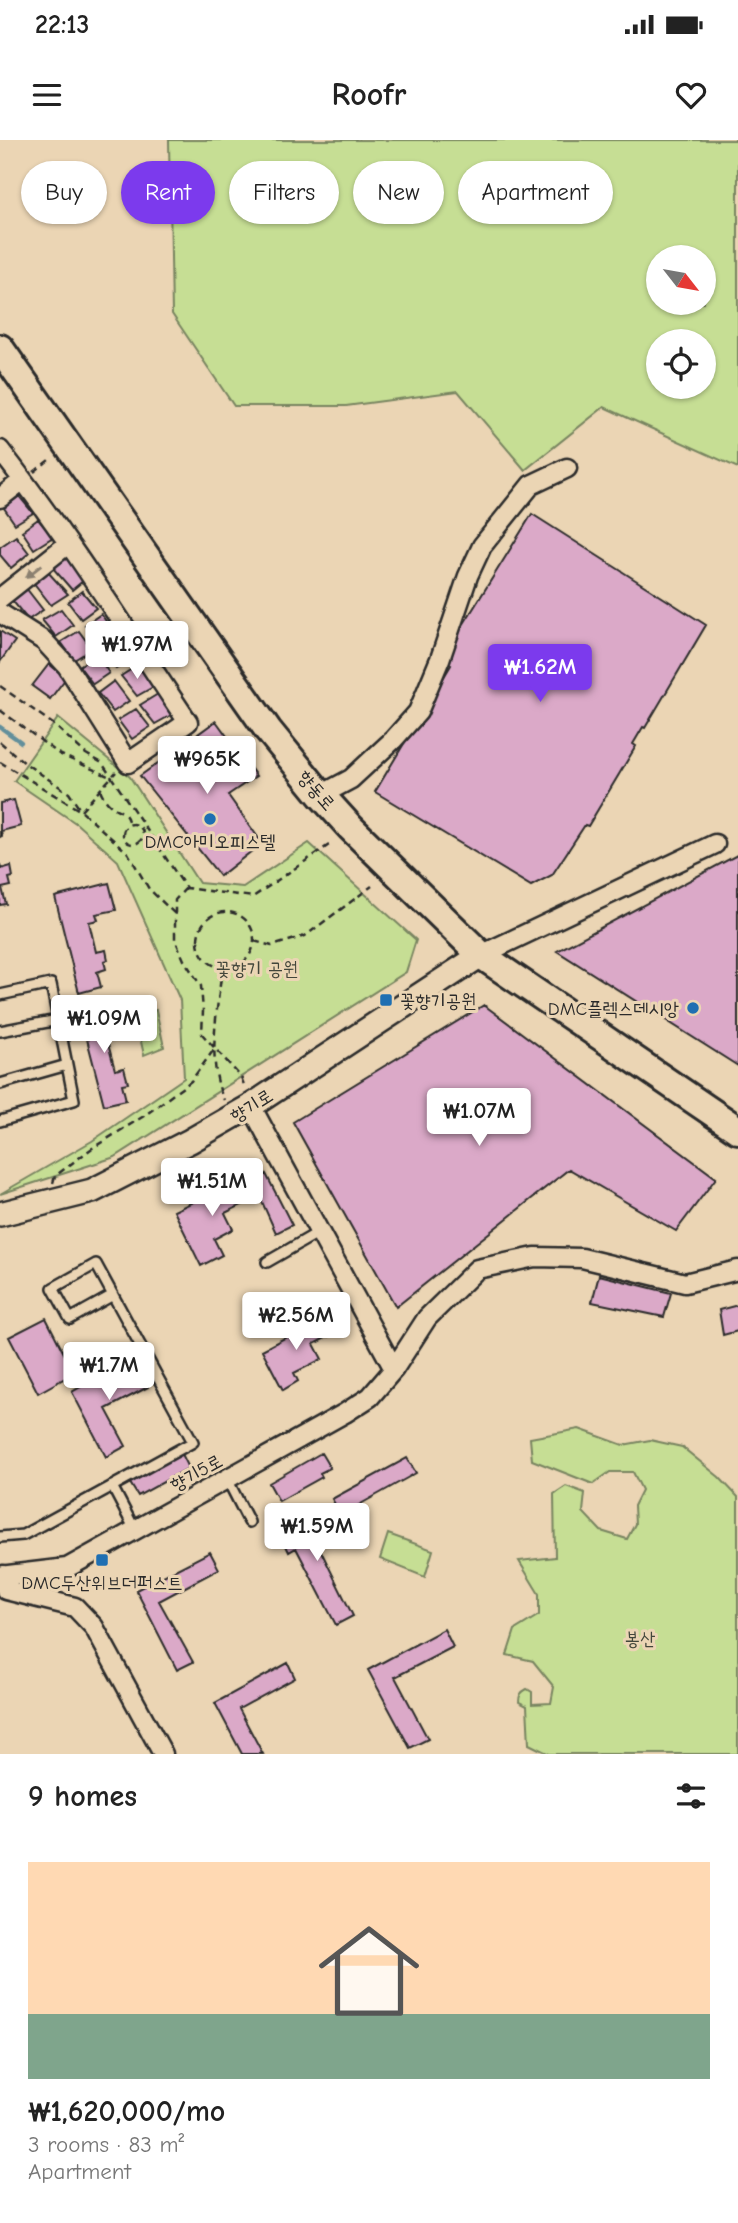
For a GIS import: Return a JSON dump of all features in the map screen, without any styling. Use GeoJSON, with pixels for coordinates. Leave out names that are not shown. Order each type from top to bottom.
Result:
{"type":"FeatureCollection","features":[{"type":"Feature","properties":{"kind":"main road","name":"향동로"},"geometry":{"type":"LineString","coordinates":[[0,348],[268,730],[320,795],[350,827],[481,955],[738,1130]]}},
{"type":"Feature","properties":{"kind":"main road","name":"향기로"},"geometry":{"type":"LineString","coordinates":[[0,1214],[92,1191],[190,1141],[248,1096],[481,955]]}},
{"type":"Feature","properties":{"kind":"street"},"geometry":{"type":"LineString","coordinates":[[0,450],[68,544],[188,722],[128,763],[67,666],[44,641],[0,613]]}},
{"type":"Feature","properties":{"kind":"street"},"geometry":{"type":"LineString","coordinates":[[320,795],[351,779],[393,740],[418,712],[468,576],[482,546],[531,485],[567,467]]}},
{"type":"Feature","properties":{"kind":"street"},"geometry":{"type":"LineString","coordinates":[[0,498],[23,480]]}},
{"type":"Feature","properties":{"kind":"street"},"geometry":{"type":"LineString","coordinates":[[0,598],[68,544]]}},
{"type":"Feature","properties":{"kind":"street"},"geometry":{"type":"LineString","coordinates":[[481,955],[715,844]]}},
{"type":"Feature","properties":{"kind":"street"},"geometry":{"type":"LineString","coordinates":[[248,1096],[394,1369]]}},
{"type":"Feature","properties":{"kind":"street","name":"향기5로"},"geometry":{"type":"LineString","coordinates":[[2,1582],[67,1567],[370,1397],[394,1369],[427,1318],[477,1269],[535,1257],[582,1258],[685,1283],[738,1270]]}},
{"type":"Feature","properties":{"kind":"street"},"geometry":{"type":"LineString","coordinates":[[2,1582],[75,1607],[94,1627],[163,1754]]}},
{"type":"Feature","properties":{"kind":"lane"},"geometry":{"type":"LineString","coordinates":[[0,995],[51,984],[74,1100],[0,1121]]}},
{"type":"Feature","properties":{"kind":"lane"},"geometry":{"type":"LineString","coordinates":[[0,1031],[58,1020]]}},
{"type":"Feature","properties":{"kind":"lane"},"geometry":{"type":"LineString","coordinates":[[0,1084],[68,1065]]}},
{"type":"Feature","properties":{"kind":"lane"},"geometry":{"type":"LineString","coordinates":[[267,1262],[321,1231]]}},
{"type":"Feature","properties":{"kind":"lane"},"geometry":{"type":"LineString","coordinates":[[0,1537],[23,1535],[193,1441],[96,1264],[53,1288],[70,1319],[113,1296]]}},
{"type":"Feature","properties":{"kind":"lane"},"geometry":{"type":"LineString","coordinates":[[227,1479],[249,1522]]}},
{"type":"Feature","properties":{"kind":"lane"},"geometry":{"type":"LineString","coordinates":[[112,1486],[135,1530]]}},
{"type":"Feature","properties":{"kind":"path"},"geometry":{"type":"LineString","coordinates":[[0,686],[53,724],[86,754],[102,763],[186,888],[253,897],[329,845]]}},
{"type":"Feature","properties":{"kind":"path"},"geometry":{"type":"LineString","coordinates":[[0,710],[60,754],[111,777]]}},
{"type":"Feature","properties":{"kind":"path"},"geometry":{"type":"LineString","coordinates":[[0,742],[26,764],[69,793],[81,811]]}},
{"type":"Feature","properties":{"kind":"path"},"geometry":{"type":"LineString","coordinates":[[0,762],[81,811],[128,853],[149,890],[175,914]]}},
{"type":"Feature","properties":{"kind":"path"},"geometry":{"type":"LineString","coordinates":[[81,811],[118,769],[128,763]]}},
{"type":"Feature","properties":{"kind":"path"},"geometry":{"type":"LineString","coordinates":[[100,790],[112,807],[121,810],[127,817],[129,825]]}},
{"type":"Feature","properties":{"kind":"path"},"geometry":{"type":"LineString","coordinates":[[129,825],[139,826],[143,831],[143,838]]}},
{"type":"Feature","properties":{"kind":"path"},"geometry":{"type":"LineString","coordinates":[[126,842],[123,833],[129,825]]}},
{"type":"Feature","properties":{"kind":"path"},"geometry":{"type":"LineString","coordinates":[[126,842],[136,844],[143,838],[153,839]]}},
{"type":"Feature","properties":{"kind":"path"},"geometry":{"type":"LineString","coordinates":[[121,847],[126,842]]}},
{"type":"Feature","properties":{"kind":"path"},"geometry":{"type":"LineString","coordinates":[[254,941],[272,946],[305,936],[373,886]]}},
{"type":"Feature","properties":{"kind":"path"},"geometry":{"type":"LineString","coordinates":[[186,888],[175,900],[176,939],[184,960],[201,986],[202,1034],[241,1077],[248,1096]]}},
{"type":"Feature","properties":{"kind":"path"},"geometry":{"type":"LineString","coordinates":[[225,912],[242,917],[253,932],[254,941],[247,958],[240,964],[222,968],[205,960],[200,952],[198,934],[208,918],[225,912]]}},
{"type":"Feature","properties":{"kind":"path"},"geometry":{"type":"LineString","coordinates":[[222,968],[215,1048],[219,1090],[224,1100]]}},
{"type":"Feature","properties":{"kind":"path"},"geometry":{"type":"LineString","coordinates":[[52,1186],[55,1176],[191,1081],[215,1048]]}},
{"type":"Feature","properties":{"kind":"green space"},"geometry":{"type":"Polygon","coordinates":[[[169,140],[738,140],[738,468],[604,407],[525,470],[458,391],[346,406],[234,406],[172,314],[170,224],[215,224],[215,161],[169,161],[169,140]]]}},
{"type":"Feature","properties":{"kind":"green space","name":"꽃향기 공원"},"geometry":{"type":"Polygon","coordinates":[[[58,718],[130,777],[199,883],[243,887],[309,843],[416,940],[406,972],[115,1157],[0,1194],[92,1141],[184,1078],[180,1000],[118,861],[77,824],[14,781],[58,718]]]}},
{"type":"Feature","properties":{"kind":"green space"},"geometry":{"type":"Polygon","coordinates":[[[156,1010],[164,1047],[144,1055],[135,1015],[156,1010]]]}},
{"type":"Feature","properties":{"kind":"green space","name":"봉산"},"geometry":{"type":"Polygon","coordinates":[[[579,1429],[623,1445],[650,1440],[682,1447],[719,1477],[738,1497],[738,1754],[549,1754],[529,1744],[527,1706],[519,1702],[520,1696],[527,1689],[532,1692],[532,1704],[551,1703],[554,1687],[533,1661],[507,1655],[515,1630],[539,1615],[539,1594],[519,1561],[555,1557],[554,1494],[566,1486],[585,1493],[583,1512],[601,1531],[627,1539],[635,1524],[634,1506],[642,1490],[633,1472],[610,1472],[593,1484],[532,1460],[530,1438],[579,1429]]]}},
{"type":"Feature","properties":{"kind":"green space"},"geometry":{"type":"Polygon","coordinates":[[[388,1534],[433,1550],[425,1577],[380,1559],[388,1534]]]}},
{"type":"Feature","properties":{"kind":"building"},"geometry":{"type":"Polygon","coordinates":[[[19,496],[33,513],[15,524],[4,508],[19,496]]]}},
{"type":"Feature","properties":{"kind":"building"},"geometry":{"type":"Polygon","coordinates":[[[532,514],[706,625],[633,744],[636,746],[588,826],[585,825],[552,875],[531,886],[375,792],[451,665],[442,659],[532,514]]]}},
{"type":"Feature","properties":{"kind":"building"},"geometry":{"type":"Polygon","coordinates":[[[38,519],[53,537],[34,549],[22,531],[38,519]]]}},
{"type":"Feature","properties":{"kind":"building"},"geometry":{"type":"Polygon","coordinates":[[[16,536],[29,553],[11,568],[0,555],[0,547],[16,536]]]}},
{"type":"Feature","properties":{"kind":"building"},"geometry":{"type":"Polygon","coordinates":[[[66,557],[84,580],[72,590],[52,567],[66,557]]]}},
{"type":"Feature","properties":{"kind":"building"},"geometry":{"type":"Polygon","coordinates":[[[47,571],[68,594],[51,605],[33,582],[47,571]]]}},
{"type":"Feature","properties":{"kind":"building"},"geometry":{"type":"Polygon","coordinates":[[[26,588],[43,610],[28,620],[11,599],[26,588]]]}},
{"type":"Feature","properties":{"kind":"building"},"geometry":{"type":"Polygon","coordinates":[[[82,591],[96,608],[81,619],[68,602],[82,591]]]}},
{"type":"Feature","properties":{"kind":"building"},"geometry":{"type":"Polygon","coordinates":[[[61,609],[73,625],[56,637],[42,620],[61,609]]]}},
{"type":"Feature","properties":{"kind":"building"},"geometry":{"type":"Polygon","coordinates":[[[101,614],[114,633],[99,644],[85,625],[101,614]]]}},
{"type":"Feature","properties":{"kind":"building"},"geometry":{"type":"Polygon","coordinates":[[[0,631],[15,641],[0,662],[0,631]]]}},
{"type":"Feature","properties":{"kind":"building"},"geometry":{"type":"Polygon","coordinates":[[[79,631],[92,649],[74,660],[61,642],[79,631]]]}},
{"type":"Feature","properties":{"kind":"building"},"geometry":{"type":"Polygon","coordinates":[[[119,639],[133,659],[116,669],[103,651],[119,639]]]}},
{"type":"Feature","properties":{"kind":"building"},"geometry":{"type":"Polygon","coordinates":[[[97,655],[109,673],[93,684],[79,666],[97,655]]]}},
{"type":"Feature","properties":{"kind":"building"},"geometry":{"type":"Polygon","coordinates":[[[49,664],[66,678],[50,699],[32,686],[49,664]]]}},
{"type":"Feature","properties":{"kind":"building"},"geometry":{"type":"Polygon","coordinates":[[[138,665],[153,687],[137,696],[121,676],[138,665]]]}},
{"type":"Feature","properties":{"kind":"building"},"geometry":{"type":"Polygon","coordinates":[[[114,681],[129,701],[113,712],[98,693],[114,681]]]}},
{"type":"Feature","properties":{"kind":"building"},"geometry":{"type":"Polygon","coordinates":[[[158,694],[173,714],[155,724],[140,705],[158,694]]]}},
{"type":"Feature","properties":{"kind":"building"},"geometry":{"type":"Polygon","coordinates":[[[136,709],[150,727],[132,739],[118,720],[136,709]]]}},
{"type":"Feature","properties":{"kind":"building","name":"DMC아미오피스텔"},"geometry":{"type":"Polygon","coordinates":[[[216,721],[256,776],[228,795],[262,843],[220,876],[140,776],[216,721]]]}},
{"type":"Feature","properties":{"kind":"building"},"geometry":{"type":"Polygon","coordinates":[[[14,800],[21,826],[1,831],[0,837],[0,803],[14,800]]]}},
{"type":"Feature","properties":{"kind":"building","name":"DMC플렉스데시앙"},"geometry":{"type":"Polygon","coordinates":[[[738,855],[738,1066],[557,951],[738,855]]]}},
{"type":"Feature","properties":{"kind":"building"},"geometry":{"type":"Polygon","coordinates":[[[0,864],[1,869],[11,866],[13,877],[9,878],[11,886],[2,888],[6,904],[0,905],[0,864]]]}},
{"type":"Feature","properties":{"kind":"building"},"geometry":{"type":"Polygon","coordinates":[[[109,883],[116,910],[96,914],[98,920],[89,922],[96,952],[106,950],[106,969],[97,972],[101,987],[79,993],[55,897],[109,883]]]}},
{"type":"Feature","properties":{"kind":"building"},"geometry":{"type":"Polygon","coordinates":[[[484,1005],[716,1178],[676,1231],[569,1169],[396,1307],[293,1122],[484,1005]]]}},
{"type":"Feature","properties":{"kind":"building"},"geometry":{"type":"Polygon","coordinates":[[[102,1007],[105,1021],[113,1019],[118,1037],[107,1040],[115,1070],[124,1068],[128,1083],[122,1084],[126,1100],[104,1105],[80,1012],[102,1007]]]}},
{"type":"Feature","properties":{"kind":"building"},"geometry":{"type":"Polygon","coordinates":[[[266,1174],[292,1225],[276,1233],[253,1182],[266,1174]]]}},
{"type":"Feature","properties":{"kind":"building"},"geometry":{"type":"Polygon","coordinates":[[[244,1177],[254,1199],[225,1213],[233,1229],[214,1239],[222,1255],[201,1266],[174,1211],[244,1177]]]}},
{"type":"Feature","properties":{"kind":"building"},"geometry":{"type":"Polygon","coordinates":[[[599,1275],[671,1293],[664,1317],[592,1302],[599,1275]]]}},
{"type":"Feature","properties":{"kind":"building"},"geometry":{"type":"Polygon","coordinates":[[[738,1305],[738,1331],[723,1335],[719,1310],[738,1305]]]}},
{"type":"Feature","properties":{"kind":"building"},"geometry":{"type":"Polygon","coordinates":[[[46,1318],[74,1373],[38,1393],[9,1337],[46,1318]]]}},
{"type":"Feature","properties":{"kind":"building"},"geometry":{"type":"Polygon","coordinates":[[[322,1318],[331,1335],[314,1344],[322,1359],[294,1373],[298,1381],[283,1390],[262,1350],[322,1318]]]}},
{"type":"Feature","properties":{"kind":"building"},"geometry":{"type":"Polygon","coordinates":[[[130,1358],[148,1387],[106,1409],[126,1446],[106,1457],[72,1392],[130,1358]]]}},
{"type":"Feature","properties":{"kind":"building"},"geometry":{"type":"Polygon","coordinates":[[[321,1453],[330,1468],[320,1473],[322,1477],[279,1501],[269,1483],[321,1453]]]}},
{"type":"Feature","properties":{"kind":"building"},"geometry":{"type":"Polygon","coordinates":[[[182,1454],[189,1468],[138,1496],[130,1483],[182,1454]]]}},
{"type":"Feature","properties":{"kind":"building"},"geometry":{"type":"Polygon","coordinates":[[[407,1458],[416,1473],[341,1515],[332,1499],[407,1458]]]}},
{"type":"Feature","properties":{"kind":"building"},"geometry":{"type":"Polygon","coordinates":[[[319,1509],[330,1529],[314,1537],[353,1616],[336,1625],[296,1548],[289,1552],[280,1533],[319,1509]]]}},
{"type":"Feature","properties":{"kind":"building"},"geometry":{"type":"Polygon","coordinates":[[[210,1552],[219,1569],[159,1601],[193,1662],[177,1670],[136,1590],[210,1552]]]}},
{"type":"Feature","properties":{"kind":"building"},"geometry":{"type":"Polygon","coordinates":[[[444,1629],[453,1647],[395,1677],[428,1739],[410,1748],[368,1670],[444,1629]]]}},
{"type":"Feature","properties":{"kind":"building"},"geometry":{"type":"Polygon","coordinates":[[[288,1663],[295,1678],[239,1709],[263,1754],[242,1754],[215,1703],[288,1663]]]}},
{"type":"Feature","properties":{"kind":"waterway"},"geometry":{"type":"LineString","coordinates":[[0,727],[21,742]]}},
{"type":"Feature","properties":{"kind":"place","name":"DMC아미오피스텔"},"geometry":{"type":"Point","coordinates":[210,819]}},
{"type":"Feature","properties":{"kind":"place","name":"꽃향기공원"},"geometry":{"type":"Point","coordinates":[386,1000]}},
{"type":"Feature","properties":{"kind":"place","name":"DMC플렉스데시앙"},"geometry":{"type":"Point","coordinates":[693,1008]}},
{"type":"Feature","properties":{"kind":"place","name":"DMC두산위브더퍼스트"},"geometry":{"type":"Point","coordinates":[102,1560]}}]}
